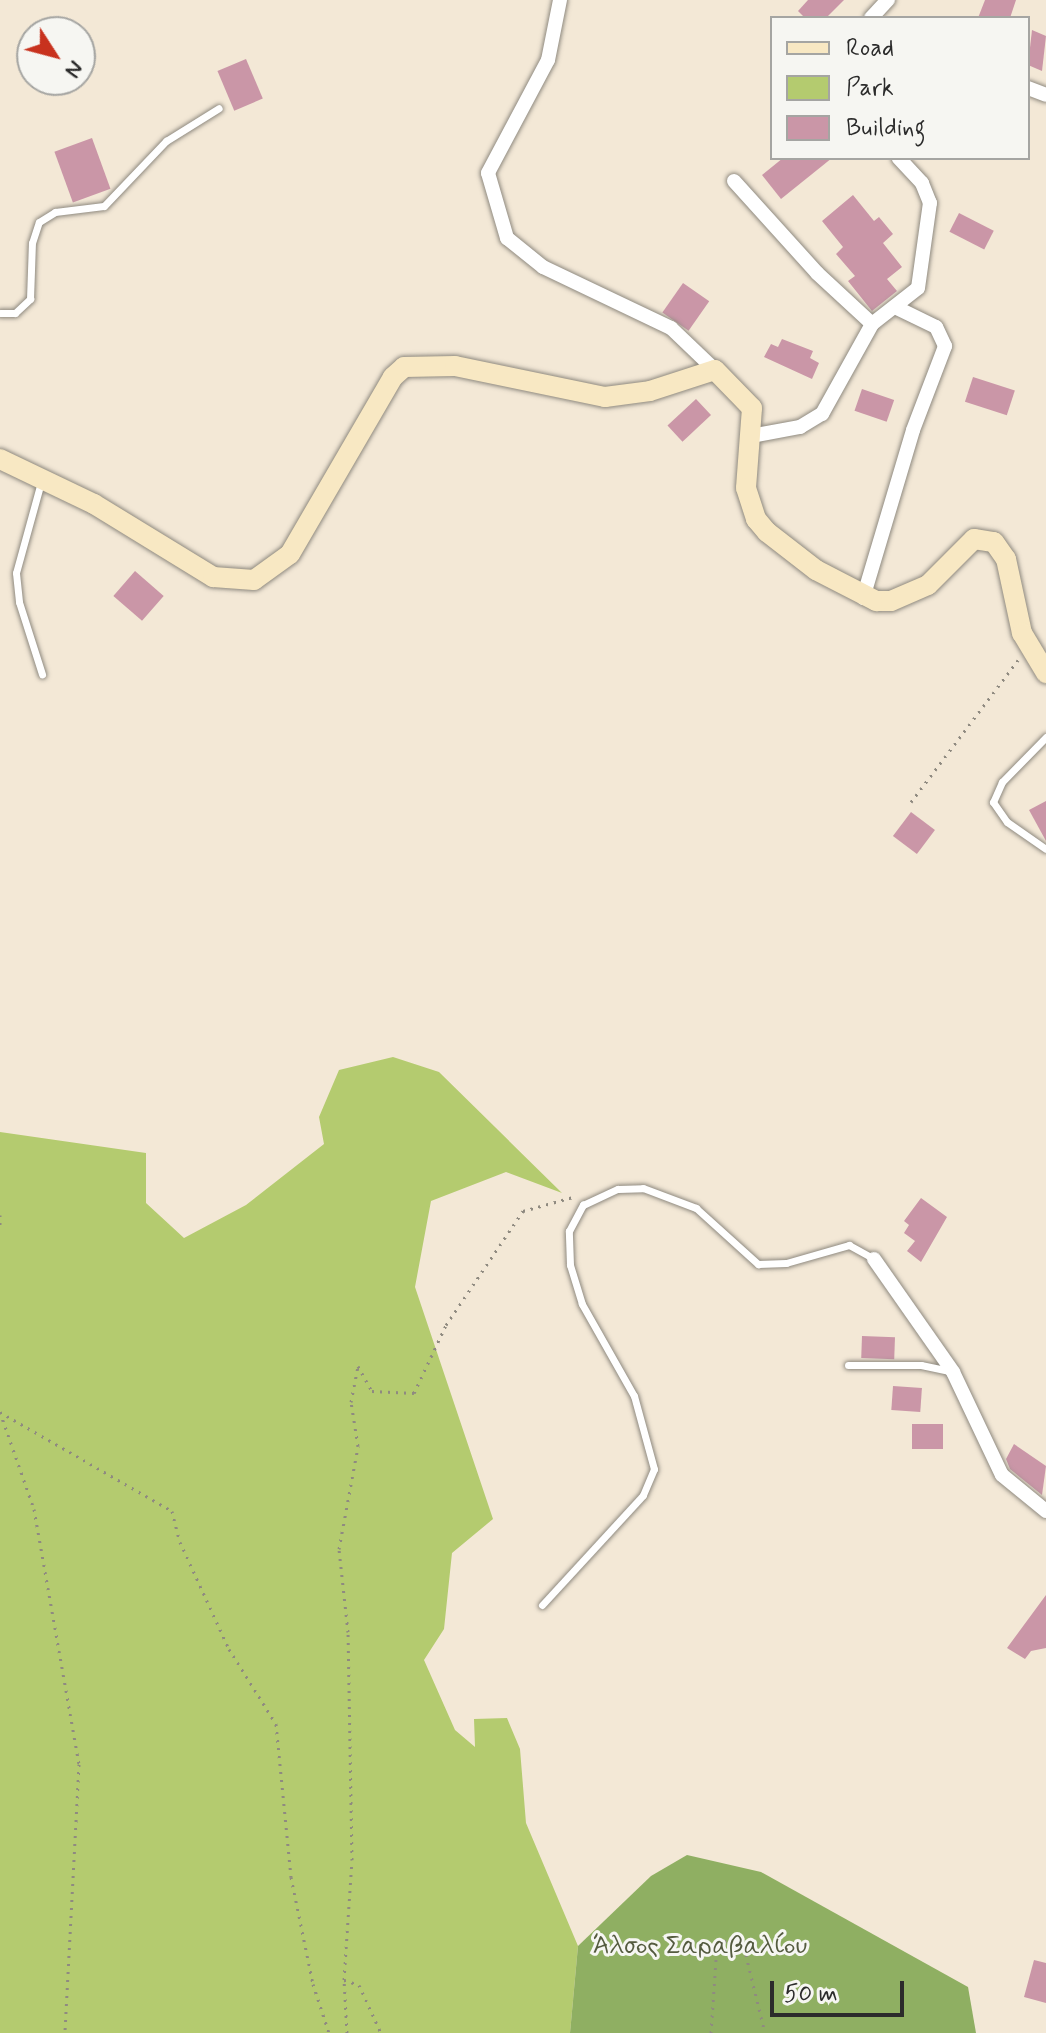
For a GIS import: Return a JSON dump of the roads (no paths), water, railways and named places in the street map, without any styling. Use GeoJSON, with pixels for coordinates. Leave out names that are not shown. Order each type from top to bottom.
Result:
{"type":"FeatureCollection","features":[{"type":"Feature","properties":{"kind":"street"},"geometry":{"type":"LineString","coordinates":[[560,0],[548,60],[488,173],[507,238],[543,267],[671,328],[746,399],[753,420],[744,472],[756,519],[796,556],[863,598],[891,601],[928,585],[974,539],[983,538],[1002,550],[1016,617],[1046,673]]}},
{"type":"Feature","properties":{"kind":"street"},"geometry":{"type":"LineString","coordinates":[[751,436],[800,427],[822,414],[872,324],[919,285],[931,215],[922,183],[901,160]]}},
{"type":"Feature","properties":{"kind":"street"},"geometry":{"type":"LineString","coordinates":[[734,181],[825,282],[872,324]]}},
{"type":"Feature","properties":{"kind":"street"},"geometry":{"type":"LineString","coordinates":[[863,598],[913,430],[945,346],[936,327],[895,307]]}},
{"type":"Feature","properties":{"kind":"street"},"geometry":{"type":"LineString","coordinates":[[0,459],[94,504],[213,577],[254,580],[290,554],[393,377],[404,367],[455,366],[605,397],[638,394],[715,370]]}},
{"type":"Feature","properties":{"kind":"street"},"geometry":{"type":"LineString","coordinates":[[874,1259],[953,1372],[1002,1475],[1046,1511]]}},
{"type":"Feature","properties":{"kind":"lane"},"geometry":{"type":"LineString","coordinates":[[0,313],[15,313],[30,299],[32,243],[39,222],[55,212],[104,206],[166,141],[219,108]]}},
{"type":"Feature","properties":{"kind":"lane"},"geometry":{"type":"LineString","coordinates":[[41,480],[16,573],[19,602],[42,674]]}},
{"type":"Feature","properties":{"kind":"lane"},"geometry":{"type":"LineString","coordinates":[[1046,737],[1002,782],[993,802],[1007,822],[1046,849]]}},
{"type":"Feature","properties":{"kind":"lane"},"geometry":{"type":"LineString","coordinates":[[542,1605],[643,1495],[654,1469],[634,1396],[582,1304],[570,1265],[572,1221],[600,1194],[643,1188],[669,1194],[696,1208],[758,1264],[786,1263],[849,1245],[874,1259]]}},
{"type":"Feature","properties":{"kind":"lane"},"geometry":{"type":"LineString","coordinates":[[848,1365],[921,1365],[953,1372]]}},
{"type":"Feature","properties":{"kind":"park label","name":"Άλσος Σαραβαλίου"},"geometry":{"type":"Point","coordinates":[700,1947]}}]}
